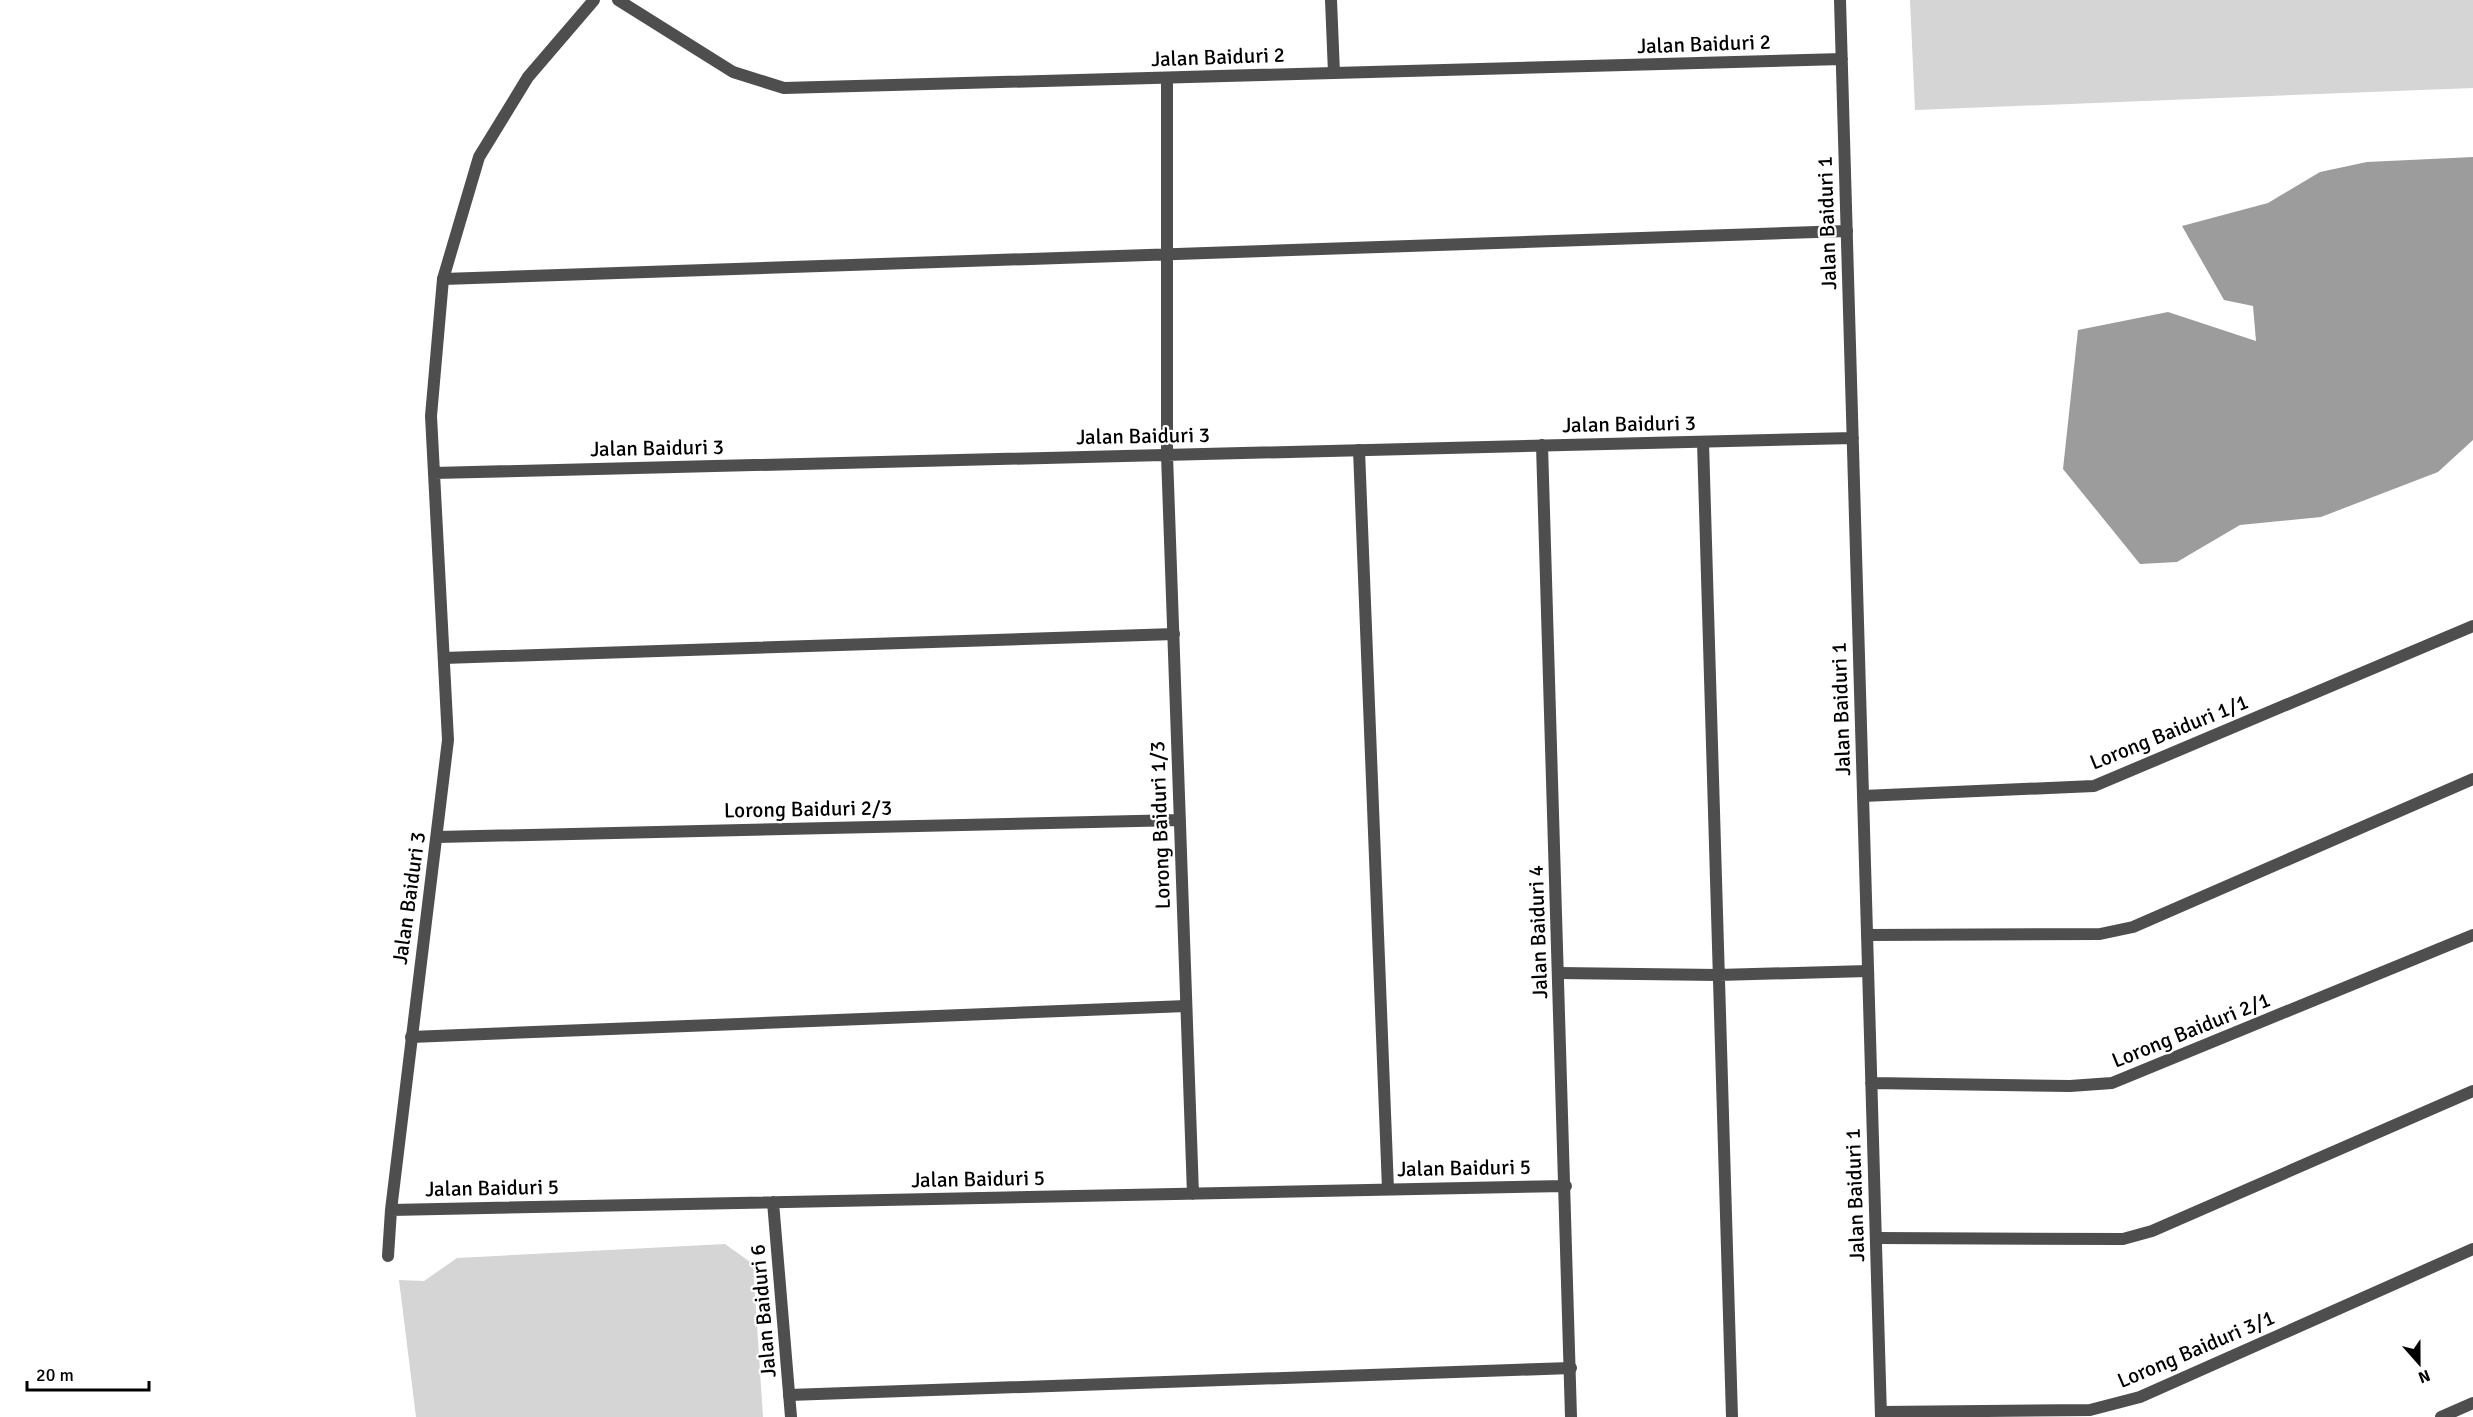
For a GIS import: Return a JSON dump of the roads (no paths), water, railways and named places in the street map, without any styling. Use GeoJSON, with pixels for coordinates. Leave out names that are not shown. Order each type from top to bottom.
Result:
{"type":"FeatureCollection","features":[{"type":"Feature","properties":{"kind":"street","name":"Jalan Baiduri 2"},"geometry":{"type":"LineString","coordinates":[[618,0],[733,72],[784,88],[1842,59]]}},
{"type":"Feature","properties":{"kind":"street"},"geometry":{"type":"LineString","coordinates":[[1331,0],[1334,73]]}},
{"type":"Feature","properties":{"kind":"street","name":"Jalan Baiduri 1"},"geometry":{"type":"LineString","coordinates":[[1840,0],[1881,1414]]}},
{"type":"Feature","properties":{"kind":"street","name":"Jalan Baiduri 3"},"geometry":{"type":"LineString","coordinates":[[388,1256],[391,1210],[411,1037],[430,879],[438,837],[448,740],[431,416],[443,279],[479,157],[528,77],[592,1]]}},
{"type":"Feature","properties":{"kind":"street","name":"Lorong Baiduri 1/3"},"geometry":{"type":"LineString","coordinates":[[1167,78],[1167,455],[1193,1194]]}},
{"type":"Feature","properties":{"kind":"street"},"geometry":{"type":"LineString","coordinates":[[443,279],[1847,231]]}},
{"type":"Feature","properties":{"kind":"street","name":"Jalan Baiduri 3"},"geometry":{"type":"LineString","coordinates":[[434,473],[1853,438]]}},
{"type":"Feature","properties":{"kind":"street"},"geometry":{"type":"LineString","coordinates":[[1703,442],[1732,1417]]}},
{"type":"Feature","properties":{"kind":"street","name":"Jalan Baiduri 4"},"geometry":{"type":"LineString","coordinates":[[1542,445],[1566,1186],[1571,1417]]}},
{"type":"Feature","properties":{"kind":"street"},"geometry":{"type":"LineString","coordinates":[[1359,450],[1388,1189]]}},
{"type":"Feature","properties":{"kind":"street","name":"Lorong Baiduri 1/1"},"geometry":{"type":"LineString","coordinates":[[1863,796],[2094,786],[2473,626]]}},
{"type":"Feature","properties":{"kind":"street"},"geometry":{"type":"LineString","coordinates":[[444,658],[1174,634]]}},
{"type":"Feature","properties":{"kind":"street"},"geometry":{"type":"LineString","coordinates":[[1867,935],[2100,934],[2133,927],[2473,779]]}},
{"type":"Feature","properties":{"kind":"street","name":"Lorong Baiduri 2/3"},"geometry":{"type":"LineString","coordinates":[[438,837],[1180,820]]}},
{"type":"Feature","properties":{"kind":"street","name":"Lorong Baiduri 2/1"},"geometry":{"type":"LineString","coordinates":[[1871,1083],[2070,1086],[2112,1083],[2473,935]]}},
{"type":"Feature","properties":{"kind":"street"},"geometry":{"type":"LineString","coordinates":[[1559,973],[1718,975],[1868,971]]}},
{"type":"Feature","properties":{"kind":"street"},"geometry":{"type":"LineString","coordinates":[[411,1037],[1186,1006]]}},
{"type":"Feature","properties":{"kind":"street"},"geometry":{"type":"LineString","coordinates":[[1876,1238],[2122,1239],[2152,1231],[2473,1091]]}},
{"type":"Feature","properties":{"kind":"street","name":"Jalan Baiduri 5"},"geometry":{"type":"LineString","coordinates":[[391,1210],[1566,1186]]}},
{"type":"Feature","properties":{"kind":"street","name":"Jalan Baiduri 6"},"geometry":{"type":"LineString","coordinates":[[773,1202],[791,1417]]}},
{"type":"Feature","properties":{"kind":"street","name":"Lorong Baiduri 3/1"},"geometry":{"type":"LineString","coordinates":[[1881,1414],[2090,1410],[2140,1397],[2473,1249]]}},
{"type":"Feature","properties":{"kind":"street"},"geometry":{"type":"LineString","coordinates":[[789,1395],[1571,1368]]}},
{"type":"Feature","properties":{"kind":"street"},"geometry":{"type":"LineString","coordinates":[[2440,1417],[2473,1403]]}}]}
